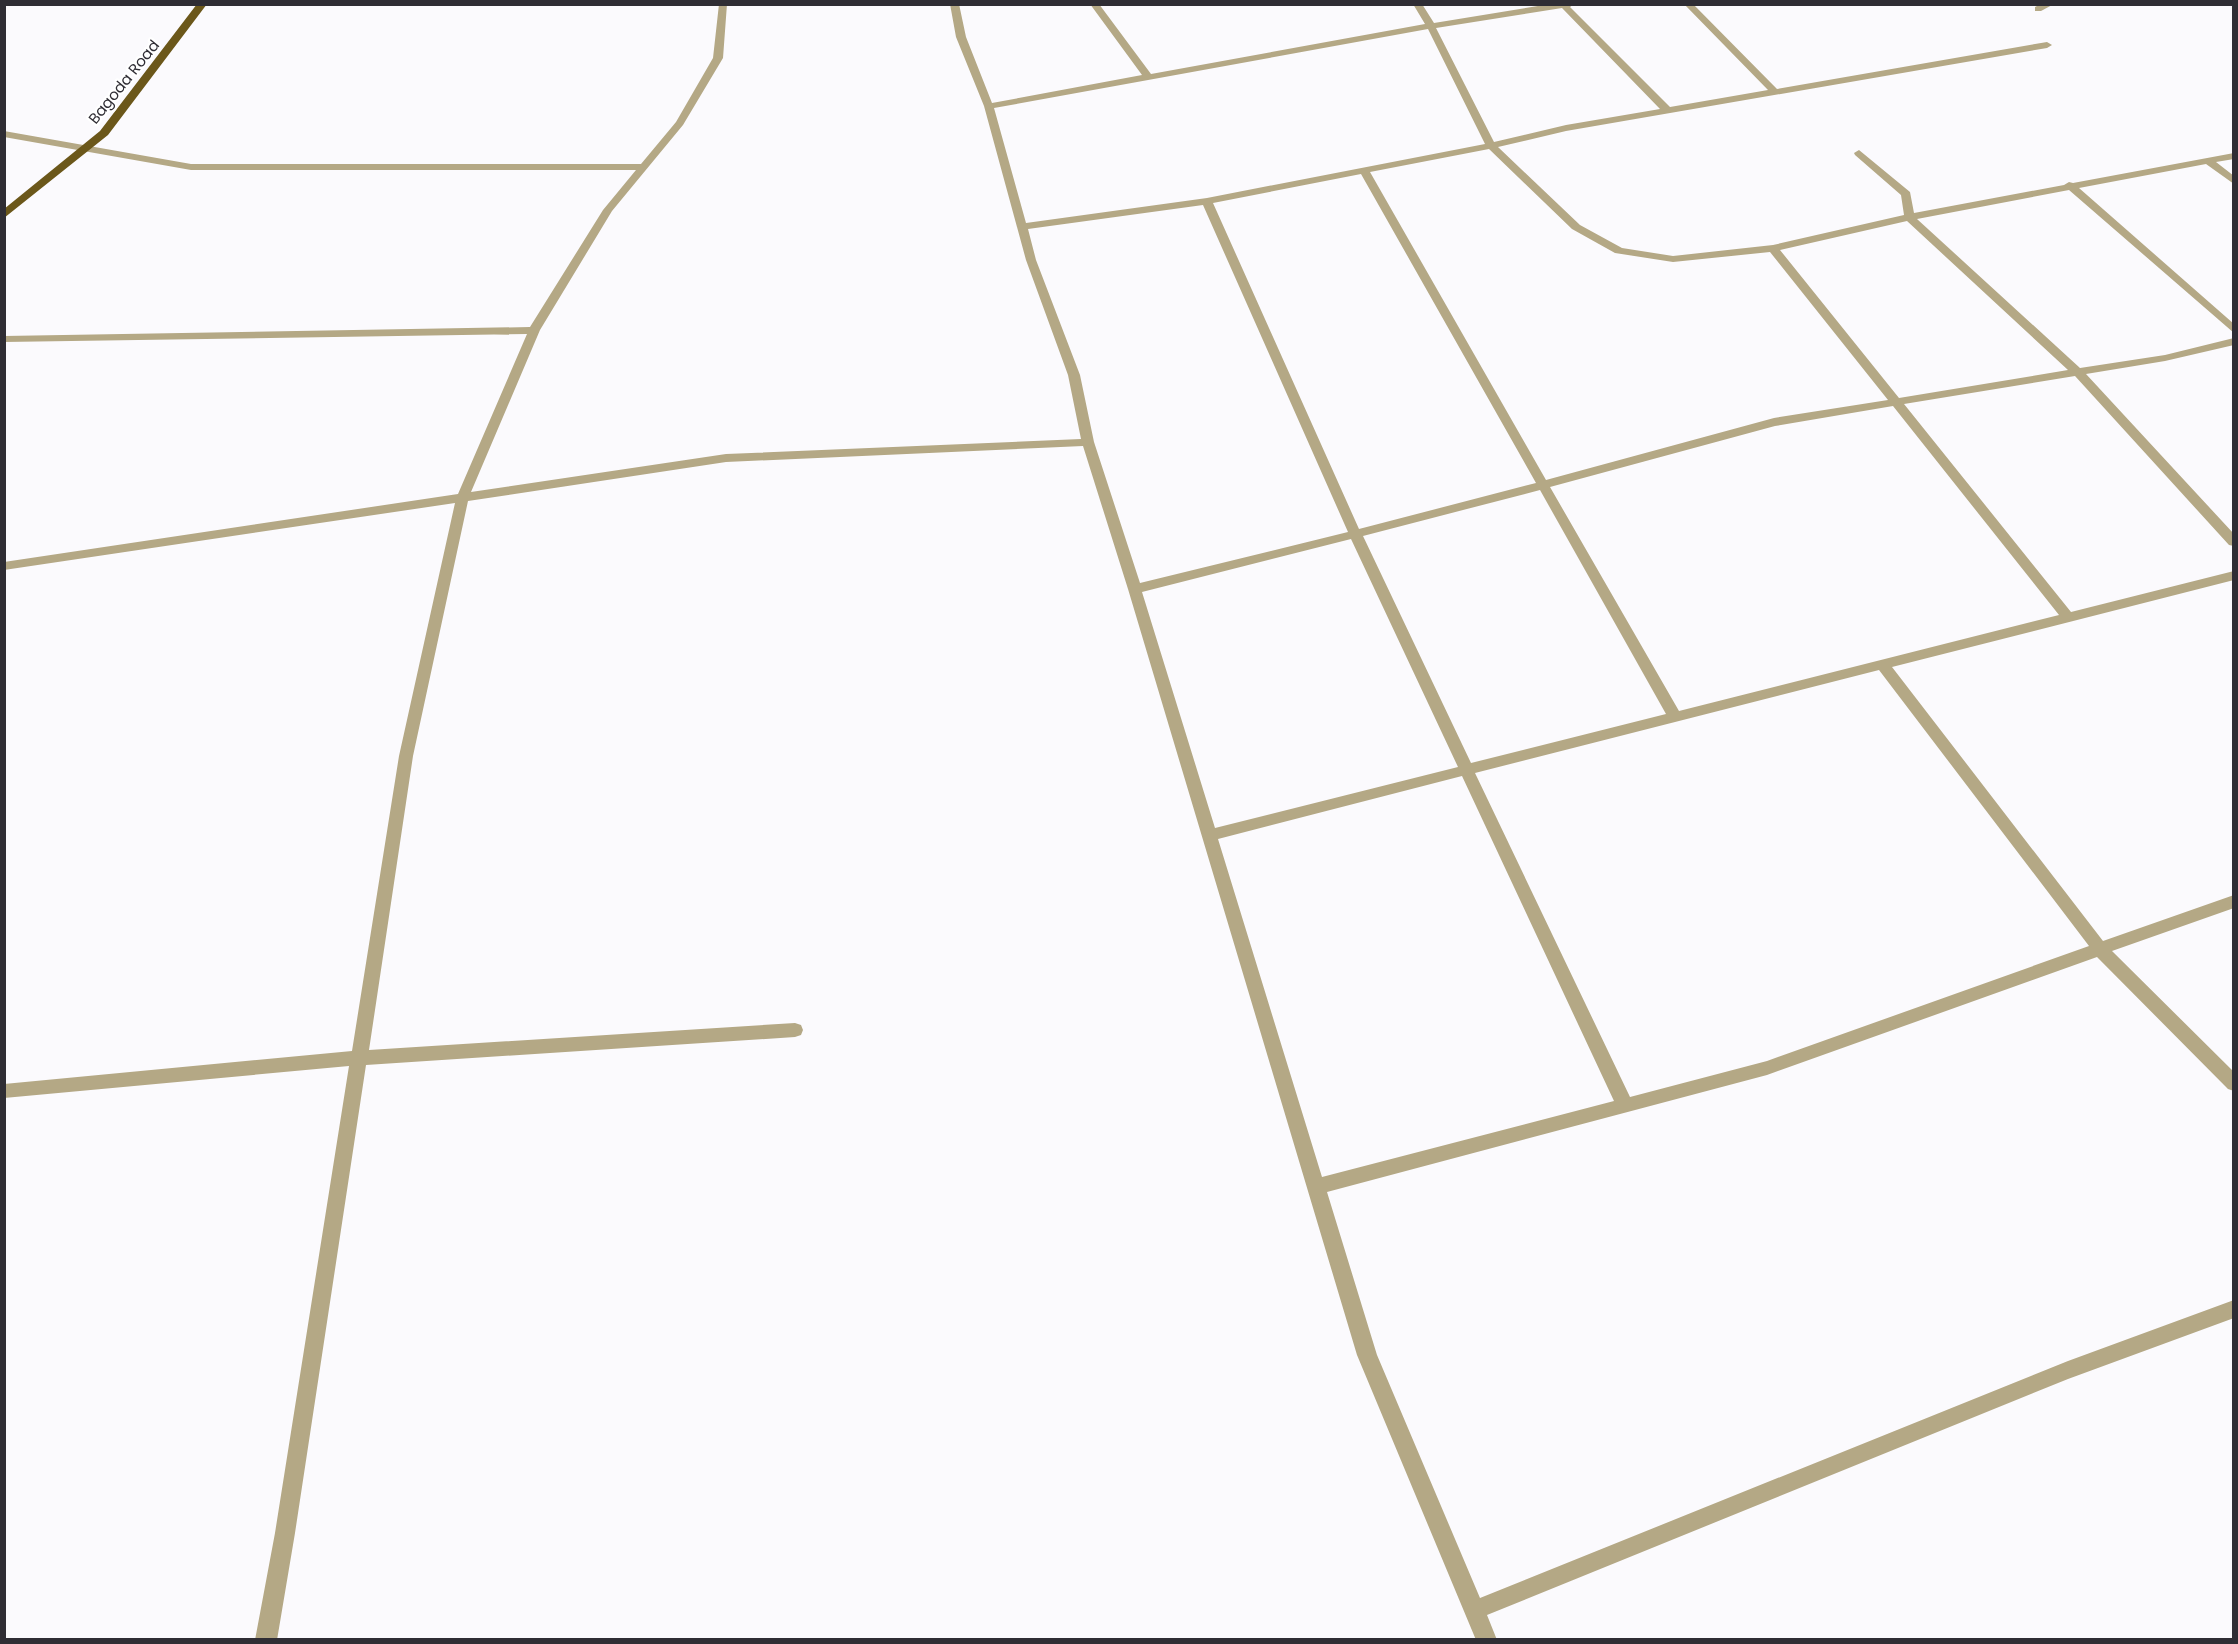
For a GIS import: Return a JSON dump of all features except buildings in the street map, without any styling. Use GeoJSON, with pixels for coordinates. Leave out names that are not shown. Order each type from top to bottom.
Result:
{"type":"FeatureCollection","features":[{"type":"Feature","properties":{"kind":"highway","name":"Bagoda Road"},"geometry":{"type":"LineString","coordinates":[[4,215],[104,133],[202,4]]}},
{"type":"Feature","properties":{"kind":"street"},"geometry":{"type":"LineString","coordinates":[[266,1640],[406,756],[462,499],[534,330],[608,210],[680,123],[718,58],[723,4]]}},
{"type":"Feature","properties":{"kind":"street"},"geometry":{"type":"LineString","coordinates":[[954,4],[961,37],[989,106],[1031,260],[1074,375],[1088,442],[1135,589],[1367,1355],[1487,1640]]}},
{"type":"Feature","properties":{"kind":"street"},"geometry":{"type":"LineString","coordinates":[[1094,4],[1148,77]]}},
{"type":"Feature","properties":{"kind":"street"},"geometry":{"type":"LineString","coordinates":[[1417,4],[1431,26],[1491,146],[1576,227],[1619,251],[1673,260],[1773,248],[1910,217],[2069,185],[2234,156]]}},
{"type":"Feature","properties":{"kind":"street"},"geometry":{"type":"LineString","coordinates":[[1688,4],[1775,92]]}},
{"type":"Feature","properties":{"kind":"street"},"geometry":{"type":"LineString","coordinates":[[2038,9],[2050,4]]}},
{"type":"Feature","properties":{"kind":"street"},"geometry":{"type":"LineString","coordinates":[[989,106],[1431,26],[1567,5],[1668,111]]}},
{"type":"Feature","properties":{"kind":"street"},"geometry":{"type":"LineString","coordinates":[[1022,227],[1207,201],[1491,146],[1566,129],[2047,45]]}},
{"type":"Feature","properties":{"kind":"street"},"geometry":{"type":"LineString","coordinates":[[4,134],[192,167],[643,167]]}},
{"type":"Feature","properties":{"kind":"street"},"geometry":{"type":"LineString","coordinates":[[1859,153],[1906,194],[1910,217],[2077,372],[2234,542]]}},
{"type":"Feature","properties":{"kind":"street"},"geometry":{"type":"LineString","coordinates":[[2207,160],[2234,181]]}},
{"type":"Feature","properties":{"kind":"street"},"geometry":{"type":"LineString","coordinates":[[1364,170],[1675,717]]}},
{"type":"Feature","properties":{"kind":"street"},"geometry":{"type":"LineString","coordinates":[[2069,185],[2234,330]]}},
{"type":"Feature","properties":{"kind":"street"},"geometry":{"type":"LineString","coordinates":[[1207,201],[1355,534],[1625,1105]]}},
{"type":"Feature","properties":{"kind":"street"},"geometry":{"type":"LineString","coordinates":[[1773,248],[2068,617]]}},
{"type":"Feature","properties":{"kind":"street"},"geometry":{"type":"LineString","coordinates":[[4,339],[534,330]]}},
{"type":"Feature","properties":{"kind":"street"},"geometry":{"type":"LineString","coordinates":[[1135,589],[1543,485],[1774,422],[2164,358],[2234,341]]}},
{"type":"Feature","properties":{"kind":"street"},"geometry":{"type":"LineString","coordinates":[[4,566],[726,458],[1088,442]]}},
{"type":"Feature","properties":{"kind":"street"},"geometry":{"type":"LineString","coordinates":[[1210,835],[2234,575]]}},
{"type":"Feature","properties":{"kind":"street"},"geometry":{"type":"LineString","coordinates":[[1882,664],[2100,949],[2234,1084]]}},
{"type":"Feature","properties":{"kind":"street"},"geometry":{"type":"LineString","coordinates":[[1316,1187],[1767,1068],[2234,901]]}},
{"type":"Feature","properties":{"kind":"street"},"geometry":{"type":"LineString","coordinates":[[4,1091],[359,1058],[795,1030]]}},
{"type":"Feature","properties":{"kind":"street"},"geometry":{"type":"LineString","coordinates":[[1475,1610],[2068,1370],[2234,1309]]}}]}
